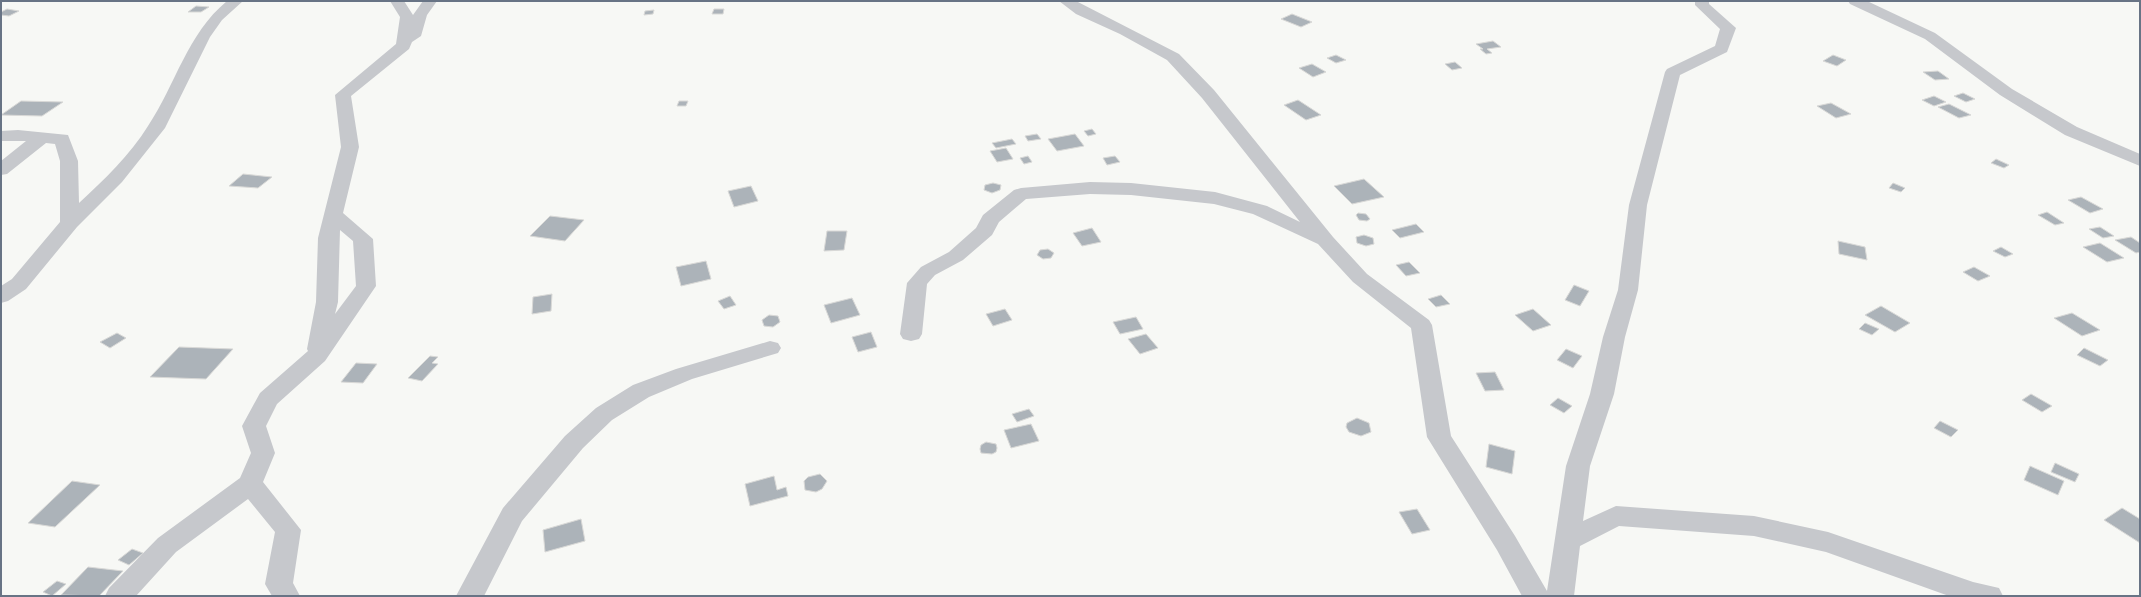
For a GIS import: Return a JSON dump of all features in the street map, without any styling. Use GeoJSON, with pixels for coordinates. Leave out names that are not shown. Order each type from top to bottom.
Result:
{"type":"FeatureCollection","features":[{"type":"Feature","properties":{"kind":"street"},"geometry":{"type":"LineString","coordinates":[[1,296],[19,284],[70,223],[116,178],[156,128],[203,36],[217,17],[236,1]]}},
{"type":"Feature","properties":{"kind":"street"},"geometry":{"type":"LineString","coordinates":[[397,1],[407,17],[404,46]]}},
{"type":"Feature","properties":{"kind":"street"},"geometry":{"type":"LineString","coordinates":[[317,356],[327,302],[328,238],[350,147],[344,95],[404,46],[416,34],[420,15],[430,1]]}},
{"type":"Feature","properties":{"kind":"street"},"geometry":{"type":"LineString","coordinates":[[1066,1],[1081,11],[1125,31],[1173,57],[1208,94],[1326,241],[1360,278],[1422,325],[1431,395],[1439,437],[1506,543],[1536,596]]}},
{"type":"Feature","properties":{"kind":"street"},"geometry":{"type":"LineString","coordinates":[[1080,1],[1091,6],[1125,31]]}},
{"type":"Feature","properties":{"kind":"street"},"geometry":{"type":"LineString","coordinates":[[1560,596],[1578,466],[1602,394],[1614,337],[1628,290],[1638,205],[1673,72],[1722,49],[1728,28],[1702,5],[1702,1]]}},
{"type":"Feature","properties":{"kind":"street"},"geometry":{"type":"LineString","coordinates":[[1855,1],[1930,36],[1951,53],[1997,71],[2042,102],[2071,131],[2140,174]]}},
{"type":"Feature","properties":{"kind":"street"},"geometry":{"type":"LineString","coordinates":[[2071,131],[2140,161]]}},
{"type":"Feature","properties":{"kind":"street"},"geometry":{"type":"LineString","coordinates":[[1,136],[62,139],[69,161],[70,223]]}},
{"type":"Feature","properties":{"kind":"street"},"geometry":{"type":"LineString","coordinates":[[1,170],[42,137]]}},
{"type":"Feature","properties":{"kind":"street"},"geometry":{"type":"LineString","coordinates":[[911,334],[917,283],[928,271],[956,256],[985,230],[990,219],[1021,194],[1090,188],[1131,189],[1215,198],[1260,210],[1326,241]]}},
{"type":"Feature","properties":{"kind":"street"},"geometry":{"type":"LineString","coordinates":[[119,596],[167,545],[250,484],[263,452],[254,426],[268,399],[317,356],[366,286],[363,239],[333,215]]}},
{"type":"Feature","properties":{"kind":"street"},"geometry":{"type":"LineString","coordinates":[[470,596],[512,515],[574,442],[604,414],[641,391],[684,374],[770,348]]}},
{"type":"Feature","properties":{"kind":"street"},"geometry":{"type":"LineString","coordinates":[[250,484],[288,530],[279,584],[286,596]]}},
{"type":"Feature","properties":{"kind":"street"},"geometry":{"type":"LineString","coordinates":[[1568,540],[1616,516],[1754,526],[1828,542],[1967,591],[1989,596]]}},
{"type":"Feature","properties":{"kind":"building"},"geometry":{"type":"Polygon","coordinates":[[[196,6],[209,7],[201,12],[188,12],[196,6]]]}},
{"type":"Feature","properties":{"kind":"building"},"geometry":{"type":"Polygon","coordinates":[[[7,9],[19,11],[9,16],[1,15],[1,12],[7,9]]]}},
{"type":"Feature","properties":{"kind":"building"},"geometry":{"type":"Polygon","coordinates":[[[714,9],[724,9],[723,14],[712,14],[714,9]]]}},
{"type":"Feature","properties":{"kind":"building"},"geometry":{"type":"Polygon","coordinates":[[[654,10],[653,14],[644,15],[645,11],[654,10]]]}},
{"type":"Feature","properties":{"kind":"building"},"geometry":{"type":"Polygon","coordinates":[[[1292,14],[1312,22],[1301,27],[1281,19],[1292,14]]]}},
{"type":"Feature","properties":{"kind":"building"},"geometry":{"type":"Polygon","coordinates":[[[1493,41],[1501,47],[1487,49],[1492,53],[1486,54],[1480,49],[1483,49],[1476,44],[1493,41]]]}},
{"type":"Feature","properties":{"kind":"building"},"geometry":{"type":"Polygon","coordinates":[[[1336,55],[1346,60],[1336,63],[1327,58],[1336,55]]]}},
{"type":"Feature","properties":{"kind":"building"},"geometry":{"type":"Polygon","coordinates":[[[1833,55],[1846,60],[1837,66],[1823,61],[1833,55]]]}},
{"type":"Feature","properties":{"kind":"building"},"geometry":{"type":"Polygon","coordinates":[[[1455,62],[1462,68],[1452,70],[1445,64],[1455,62]]]}},
{"type":"Feature","properties":{"kind":"building"},"geometry":{"type":"Polygon","coordinates":[[[1312,64],[1326,72],[1313,77],[1299,68],[1312,64]]]}},
{"type":"Feature","properties":{"kind":"building"},"geometry":{"type":"Polygon","coordinates":[[[1938,71],[1949,79],[1935,80],[1923,72],[1938,71]]]}},
{"type":"Feature","properties":{"kind":"building"},"geometry":{"type":"Polygon","coordinates":[[[1963,93],[1975,99],[1966,102],[1954,96],[1963,93]]]}},
{"type":"Feature","properties":{"kind":"building"},"geometry":{"type":"Polygon","coordinates":[[[1934,96],[1946,102],[1934,106],[1922,100],[1934,96]]]}},
{"type":"Feature","properties":{"kind":"building"},"geometry":{"type":"Polygon","coordinates":[[[1298,100],[1321,115],[1306,120],[1284,105],[1298,100]]]}},
{"type":"Feature","properties":{"kind":"building"},"geometry":{"type":"Polygon","coordinates":[[[21,101],[63,102],[42,116],[1,115],[21,101]]]}},
{"type":"Feature","properties":{"kind":"building"},"geometry":{"type":"Polygon","coordinates":[[[679,101],[688,101],[686,106],[677,106],[679,101]]]}},
{"type":"Feature","properties":{"kind":"building"},"geometry":{"type":"Polygon","coordinates":[[[1831,103],[1851,114],[1836,118],[1817,106],[1831,103]]]}},
{"type":"Feature","properties":{"kind":"building"},"geometry":{"type":"Polygon","coordinates":[[[1949,104],[1971,115],[1959,118],[1938,107],[1949,104]]]}},
{"type":"Feature","properties":{"kind":"building"},"geometry":{"type":"Polygon","coordinates":[[[1092,129],[1096,134],[1088,136],[1084,131],[1092,129]]]}},
{"type":"Feature","properties":{"kind":"building"},"geometry":{"type":"Polygon","coordinates":[[[1037,134],[1041,139],[1028,141],[1025,136],[1037,134]]]}},
{"type":"Feature","properties":{"kind":"building"},"geometry":{"type":"Polygon","coordinates":[[[1075,134],[1084,146],[1057,151],[1048,139],[1075,134]]]}},
{"type":"Feature","properties":{"kind":"building"},"geometry":{"type":"Polygon","coordinates":[[[1012,139],[1016,144],[996,148],[992,143],[1012,139]]]}},
{"type":"Feature","properties":{"kind":"building"},"geometry":{"type":"Polygon","coordinates":[[[1006,148],[1013,159],[997,162],[990,151],[1006,148]]]}},
{"type":"Feature","properties":{"kind":"building"},"geometry":{"type":"Polygon","coordinates":[[[1028,156],[1032,162],[1024,164],[1020,158],[1028,156]]]}},
{"type":"Feature","properties":{"kind":"building"},"geometry":{"type":"Polygon","coordinates":[[[1115,156],[1120,162],[1107,165],[1103,158],[1115,156]]]}},
{"type":"Feature","properties":{"kind":"building"},"geometry":{"type":"Polygon","coordinates":[[[1996,159],[2009,165],[2004,168],[1991,163],[1996,159]]]}},
{"type":"Feature","properties":{"kind":"building"},"geometry":{"type":"Polygon","coordinates":[[[243,174],[272,177],[258,188],[229,186],[243,174]]]}},
{"type":"Feature","properties":{"kind":"building"},"geometry":{"type":"Polygon","coordinates":[[[1364,179],[1384,197],[1352,204],[1334,186],[1364,179]]]}},
{"type":"Feature","properties":{"kind":"building"},"geometry":{"type":"Polygon","coordinates":[[[993,183],[1001,185],[1000,190],[992,193],[984,190],[985,185],[993,183]]]}},
{"type":"Feature","properties":{"kind":"building"},"geometry":{"type":"Polygon","coordinates":[[[1893,183],[1905,188],[1901,192],[1889,188],[1893,183]]]}},
{"type":"Feature","properties":{"kind":"building"},"geometry":{"type":"Polygon","coordinates":[[[751,186],[758,201],[734,207],[728,191],[751,186]]]}},
{"type":"Feature","properties":{"kind":"building"},"geometry":{"type":"Polygon","coordinates":[[[2081,197],[2103,209],[2090,213],[2068,200],[2081,197]]]}},
{"type":"Feature","properties":{"kind":"building"},"geometry":{"type":"Polygon","coordinates":[[[2047,212],[2064,223],[2055,225],[2038,215],[2047,212]]]}},
{"type":"Feature","properties":{"kind":"building"},"geometry":{"type":"Polygon","coordinates":[[[1358,213],[1366,214],[1370,219],[1367,221],[1359,220],[1356,215],[1358,213]]]}},
{"type":"Feature","properties":{"kind":"building"},"geometry":{"type":"Polygon","coordinates":[[[550,216],[584,220],[565,241],[530,236],[550,216]]]}},
{"type":"Feature","properties":{"kind":"building"},"geometry":{"type":"Polygon","coordinates":[[[1416,224],[1424,232],[1400,238],[1392,230],[1416,224]]]}},
{"type":"Feature","properties":{"kind":"building"},"geometry":{"type":"Polygon","coordinates":[[[2100,227],[2114,236],[2103,238],[2089,229],[2100,227]]]}},
{"type":"Feature","properties":{"kind":"building"},"geometry":{"type":"Polygon","coordinates":[[[1092,228],[1101,242],[1082,246],[1073,233],[1092,228]]]}},
{"type":"Feature","properties":{"kind":"building"},"geometry":{"type":"Polygon","coordinates":[[[827,231],[847,231],[844,250],[824,251],[827,231]]]}},
{"type":"Feature","properties":{"kind":"building"},"geometry":{"type":"Polygon","coordinates":[[[1364,235],[1373,238],[1374,244],[1366,246],[1357,243],[1356,237],[1364,235]]]}},
{"type":"Feature","properties":{"kind":"building"},"geometry":{"type":"Polygon","coordinates":[[[2131,237],[2140,243],[2140,252],[2136,253],[2115,240],[2131,237]]]}},
{"type":"Feature","properties":{"kind":"building"},"geometry":{"type":"Polygon","coordinates":[[[1838,241],[1865,247],[1867,260],[1839,254],[1838,241]]]}},
{"type":"Feature","properties":{"kind":"building"},"geometry":{"type":"Polygon","coordinates":[[[2100,243],[2124,258],[2107,262],[2083,247],[2100,243]]]}},
{"type":"Feature","properties":{"kind":"building"},"geometry":{"type":"Polygon","coordinates":[[[2001,247],[2013,254],[2005,257],[1993,251],[2001,247]]]}},
{"type":"Feature","properties":{"kind":"building"},"geometry":{"type":"Polygon","coordinates":[[[1048,249],[1054,253],[1051,258],[1043,259],[1037,255],[1040,250],[1048,249]]]}},
{"type":"Feature","properties":{"kind":"building"},"geometry":{"type":"Polygon","coordinates":[[[706,261],[711,279],[681,286],[676,267],[706,261]]]}},
{"type":"Feature","properties":{"kind":"building"},"geometry":{"type":"Polygon","coordinates":[[[1409,262],[1420,273],[1406,276],[1396,265],[1409,262]]]}},
{"type":"Feature","properties":{"kind":"building"},"geometry":{"type":"Polygon","coordinates":[[[1974,267],[1990,276],[1978,281],[1963,272],[1974,267]]]}},
{"type":"Feature","properties":{"kind":"building"},"geometry":{"type":"Polygon","coordinates":[[[1574,285],[1589,291],[1580,306],[1565,300],[1574,285]]]}},
{"type":"Feature","properties":{"kind":"building"},"geometry":{"type":"Polygon","coordinates":[[[552,294],[551,311],[532,314],[533,297],[552,294]]]}},
{"type":"Feature","properties":{"kind":"building"},"geometry":{"type":"Polygon","coordinates":[[[1441,295],[1450,304],[1436,307],[1428,299],[1441,295]]]}},
{"type":"Feature","properties":{"kind":"building"},"geometry":{"type":"Polygon","coordinates":[[[730,296],[736,305],[724,309],[718,301],[730,296]]]}},
{"type":"Feature","properties":{"kind":"building"},"geometry":{"type":"Polygon","coordinates":[[[852,298],[860,315],[831,323],[824,305],[852,298]]]}},
{"type":"Feature","properties":{"kind":"building"},"geometry":{"type":"Polygon","coordinates":[[[1881,306],[1910,323],[1895,332],[1865,315],[1881,306]]]}},
{"type":"Feature","properties":{"kind":"building"},"geometry":{"type":"Polygon","coordinates":[[[1005,309],[1012,320],[993,326],[986,314],[1005,309]]]}},
{"type":"Feature","properties":{"kind":"building"},"geometry":{"type":"Polygon","coordinates":[[[1533,309],[1551,325],[1533,331],[1515,315],[1533,309]]]}},
{"type":"Feature","properties":{"kind":"building"},"geometry":{"type":"Polygon","coordinates":[[[2072,313],[2100,330],[2082,336],[2054,318],[2072,313]]]}},
{"type":"Feature","properties":{"kind":"building"},"geometry":{"type":"Polygon","coordinates":[[[769,315],[778,316],[780,322],[773,327],[764,326],[762,320],[769,315]]]}},
{"type":"Feature","properties":{"kind":"building"},"geometry":{"type":"Polygon","coordinates":[[[1136,317],[1143,329],[1120,334],[1113,322],[1136,317]]]}},
{"type":"Feature","properties":{"kind":"building"},"geometry":{"type":"Polygon","coordinates":[[[1865,323],[1879,329],[1872,335],[1859,329],[1865,323]]]}},
{"type":"Feature","properties":{"kind":"building"},"geometry":{"type":"Polygon","coordinates":[[[871,332],[877,347],[858,352],[852,337],[871,332]]]}},
{"type":"Feature","properties":{"kind":"building"},"geometry":{"type":"Polygon","coordinates":[[[117,333],[126,338],[110,348],[100,342],[117,333]]]}},
{"type":"Feature","properties":{"kind":"building"},"geometry":{"type":"Polygon","coordinates":[[[1146,334],[1158,348],[1140,354],[1128,339],[1146,334]]]}},
{"type":"Feature","properties":{"kind":"building"},"geometry":{"type":"Polygon","coordinates":[[[179,347],[233,349],[206,379],[150,377],[179,347]]]}},
{"type":"Feature","properties":{"kind":"building"},"geometry":{"type":"Polygon","coordinates":[[[2084,348],[2108,360],[2100,366],[2077,355],[2084,348]]]}},
{"type":"Feature","properties":{"kind":"building"},"geometry":{"type":"Polygon","coordinates":[[[1566,349],[1582,356],[1573,368],[1557,360],[1566,349]]]}},
{"type":"Feature","properties":{"kind":"building"},"geometry":{"type":"Polygon","coordinates":[[[430,356],[438,357],[432,363],[438,364],[422,381],[408,378],[430,356]]]}},
{"type":"Feature","properties":{"kind":"building"},"geometry":{"type":"Polygon","coordinates":[[[356,363],[377,364],[363,383],[341,382],[356,363]]]}},
{"type":"Feature","properties":{"kind":"building"},"geometry":{"type":"Polygon","coordinates":[[[1495,372],[1504,390],[1485,391],[1476,373],[1495,372]]]}},
{"type":"Feature","properties":{"kind":"building"},"geometry":{"type":"Polygon","coordinates":[[[2031,394],[2052,406],[2042,412],[2022,400],[2031,394]]]}},
{"type":"Feature","properties":{"kind":"building"},"geometry":{"type":"Polygon","coordinates":[[[1558,398],[1572,406],[1564,413],[1550,405],[1558,398]]]}},
{"type":"Feature","properties":{"kind":"building"},"geometry":{"type":"Polygon","coordinates":[[[1029,409],[1034,416],[1017,422],[1012,414],[1029,409]]]}},
{"type":"Feature","properties":{"kind":"building"},"geometry":{"type":"Polygon","coordinates":[[[1357,418],[1369,423],[1371,432],[1361,436],[1349,432],[1346,427],[1347,423],[1357,418]]]}},
{"type":"Feature","properties":{"kind":"building"},"geometry":{"type":"Polygon","coordinates":[[[1940,421],[1958,430],[1951,437],[1934,428],[1940,421]]]}},
{"type":"Feature","properties":{"kind":"building"},"geometry":{"type":"Polygon","coordinates":[[[1031,424],[1039,441],[1011,448],[1004,430],[1031,424]]]}},
{"type":"Feature","properties":{"kind":"building"},"geometry":{"type":"Polygon","coordinates":[[[986,442],[996,444],[996,452],[992,454],[981,453],[981,445],[986,442]]]}},
{"type":"Feature","properties":{"kind":"building"},"geometry":{"type":"Polygon","coordinates":[[[1489,444],[1515,451],[1512,474],[1486,467],[1489,444]]]}},
{"type":"Feature","properties":{"kind":"building"},"geometry":{"type":"Polygon","coordinates":[[[2055,463],[2079,474],[2075,482],[2051,472],[2055,463]]]}},
{"type":"Feature","properties":{"kind":"building"},"geometry":{"type":"Polygon","coordinates":[[[2030,466],[2064,481],[2058,495],[2024,480],[2030,466]]]}},
{"type":"Feature","properties":{"kind":"building"},"geometry":{"type":"Polygon","coordinates":[[[820,474],[827,481],[822,489],[816,492],[805,490],[804,481],[808,477],[820,474]]]}},
{"type":"Feature","properties":{"kind":"building"},"geometry":{"type":"Polygon","coordinates":[[[774,476],[777,490],[786,487],[788,496],[750,506],[745,484],[774,476]]]}},
{"type":"Feature","properties":{"kind":"building"},"geometry":{"type":"Polygon","coordinates":[[[72,481],[100,485],[55,527],[28,523],[72,481]]]}},
{"type":"Feature","properties":{"kind":"building"},"geometry":{"type":"Polygon","coordinates":[[[2122,508],[2140,519],[2140,543],[2104,520],[2122,508]]]}},
{"type":"Feature","properties":{"kind":"building"},"geometry":{"type":"Polygon","coordinates":[[[1417,509],[1430,530],[1412,534],[1399,512],[1417,509]]]}},
{"type":"Feature","properties":{"kind":"building"},"geometry":{"type":"Polygon","coordinates":[[[581,519],[585,541],[545,552],[543,530],[581,519]]]}},
{"type":"Feature","properties":{"kind":"building"},"geometry":{"type":"Polygon","coordinates":[[[132,549],[143,553],[129,565],[118,560],[132,549]]]}},
{"type":"Feature","properties":{"kind":"building"},"geometry":{"type":"Polygon","coordinates":[[[88,567],[123,571],[99,596],[61,595],[88,567]]]}},
{"type":"Feature","properties":{"kind":"building"},"geometry":{"type":"Polygon","coordinates":[[[57,581],[66,584],[52,596],[43,592],[57,581]]]}}]}
